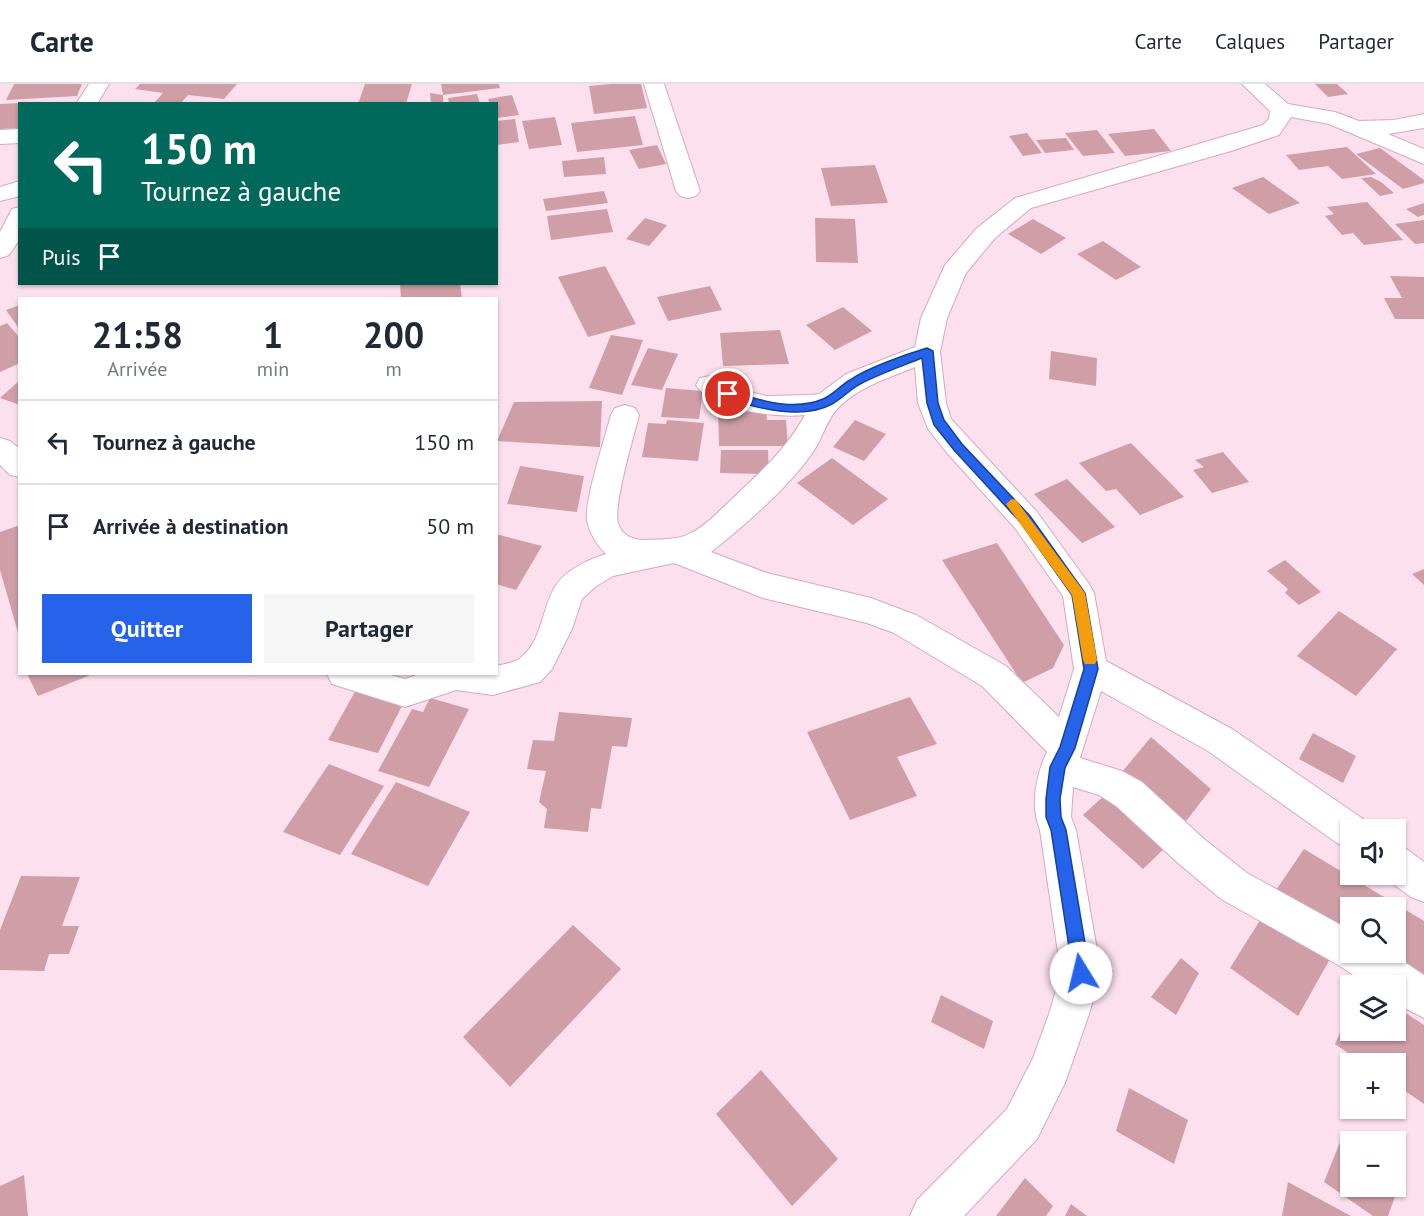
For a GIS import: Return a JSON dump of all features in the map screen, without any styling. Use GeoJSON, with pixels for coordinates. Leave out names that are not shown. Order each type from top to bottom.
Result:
{"type":"FeatureCollection","features":[{"type":"Feature","properties":{"kind":"street"},"geometry":{"type":"LineString","coordinates":[[87,102],[99,84]]}},
{"type":"Feature","properties":{"kind":"street"},"geometry":{"type":"LineString","coordinates":[[654,84],[688,190]]}},
{"type":"Feature","properties":{"kind":"street"},"geometry":{"type":"LineString","coordinates":[[1252,84],[1281,109],[1335,119],[1424,157]]}},
{"type":"Feature","properties":{"kind":"street"},"geometry":{"type":"LineString","coordinates":[[933,1216],[1022,1124],[1050,1068],[1081,973],[1058,830],[1053,817],[1053,799],[1062,758],[1091,669],[1078,593],[1026,519],[958,447],[938,422],[932,403],[927,351],[934,318],[954,271],[986,233],[1023,203],[1271,130],[1280,120],[1281,109]]}},
{"type":"Feature","properties":{"kind":"street"},"geometry":{"type":"LineString","coordinates":[[1357,128],[1394,126],[1424,121]]}},
{"type":"Feature","properties":{"kind":"street"},"geometry":{"type":"LineString","coordinates":[[0,137],[18,136]]}},
{"type":"Feature","properties":{"kind":"street"},"geometry":{"type":"LineString","coordinates":[[0,194],[18,189]]}},
{"type":"Feature","properties":{"kind":"street"},"geometry":{"type":"LineString","coordinates":[[0,250],[18,218]]}},
{"type":"Feature","properties":{"kind":"street"},"geometry":{"type":"LineString","coordinates":[[711,385],[750,402],[777,407],[802,408],[827,402],[855,381],[927,351]]}},
{"type":"Feature","properties":{"kind":"street"},"geometry":{"type":"LineString","coordinates":[[347,675],[405,693],[456,676],[493,681],[528,672],[540,659],[556,629],[568,592],[584,578],[605,566],[699,544],[722,527],[774,477],[802,446],[827,402]]}},
{"type":"Feature","properties":{"kind":"street"},"geometry":{"type":"LineString","coordinates":[[625,415],[605,496],[602,520],[609,538],[619,548],[641,552],[676,551],[763,585],[871,611],[905,624],[994,676],[1062,758],[1129,794],[1191,852],[1234,886],[1340,946]]}},
{"type":"Feature","properties":{"kind":"street"},"geometry":{"type":"LineString","coordinates":[[0,448],[18,465]]}},
{"type":"Feature","properties":{"kind":"street"},"geometry":{"type":"LineString","coordinates":[[1091,669],[1220,740],[1340,824]]}},
{"type":"Feature","properties":{"kind":"street"},"geometry":{"type":"LineString","coordinates":[[1406,871],[1424,884]]}},
{"type":"Feature","properties":{"kind":"street"},"geometry":{"type":"LineString","coordinates":[[1368,963],[1424,998]]}},
{"type":"Feature","properties":{"kind":"building"},"geometry":{"type":"Polygon","coordinates":[[[14,84],[82,84],[77,96],[6,100],[14,84]]]}},
{"type":"Feature","properties":{"kind":"building"},"geometry":{"type":"Polygon","coordinates":[[[140,84],[237,84],[224,99],[188,95],[182,102],[155,102],[163,93],[135,89],[140,84]]]}},
{"type":"Feature","properties":{"kind":"building"},"geometry":{"type":"Polygon","coordinates":[[[365,84],[412,84],[407,102],[359,102],[365,84]]]}},
{"type":"Feature","properties":{"kind":"building"},"geometry":{"type":"Polygon","coordinates":[[[441,84],[499,84],[500,88],[443,95],[441,84]]]}},
{"type":"Feature","properties":{"kind":"building"},"geometry":{"type":"Polygon","coordinates":[[[641,84],[647,108],[594,114],[589,86],[641,84]]]}},
{"type":"Feature","properties":{"kind":"building"},"geometry":{"type":"Polygon","coordinates":[[[1315,84],[1337,84],[1348,94],[1328,97],[1315,84]]]}},
{"type":"Feature","properties":{"kind":"building"},"geometry":{"type":"Polygon","coordinates":[[[430,93],[443,95],[443,102],[431,102],[430,93]]]}},
{"type":"Feature","properties":{"kind":"building"},"geometry":{"type":"Polygon","coordinates":[[[477,94],[479,102],[449,102],[448,98],[477,94]]]}},
{"type":"Feature","properties":{"kind":"building"},"geometry":{"type":"Polygon","coordinates":[[[512,95],[519,115],[498,118],[498,102],[489,102],[488,99],[512,95]]]}},
{"type":"Feature","properties":{"kind":"building"},"geometry":{"type":"Polygon","coordinates":[[[18,103],[18,128],[0,129],[0,104],[18,103]]]}},
{"type":"Feature","properties":{"kind":"building"},"geometry":{"type":"Polygon","coordinates":[[[635,116],[643,145],[577,152],[571,123],[635,116]]]}},
{"type":"Feature","properties":{"kind":"building"},"geometry":{"type":"Polygon","coordinates":[[[555,117],[562,145],[529,149],[522,121],[555,117]]]}},
{"type":"Feature","properties":{"kind":"building"},"geometry":{"type":"Polygon","coordinates":[[[515,119],[519,142],[498,145],[498,121],[515,119]]]}},
{"type":"Feature","properties":{"kind":"building"},"geometry":{"type":"Polygon","coordinates":[[[1154,129],[1171,151],[1125,156],[1108,134],[1154,129]]]}},
{"type":"Feature","properties":{"kind":"building"},"geometry":{"type":"Polygon","coordinates":[[[1097,130],[1115,153],[1083,156],[1065,133],[1097,130]]]}},
{"type":"Feature","properties":{"kind":"building"},"geometry":{"type":"Polygon","coordinates":[[[1027,133],[1042,153],[1023,156],[1009,136],[1027,133]]]}},
{"type":"Feature","properties":{"kind":"building"},"geometry":{"type":"Polygon","coordinates":[[[1066,138],[1074,150],[1045,153],[1036,140],[1066,138]]]}},
{"type":"Feature","properties":{"kind":"building"},"geometry":{"type":"Polygon","coordinates":[[[657,145],[666,164],[639,169],[629,150],[657,145]]]}},
{"type":"Feature","properties":{"kind":"building"},"geometry":{"type":"Polygon","coordinates":[[[1347,147],[1376,174],[1342,179],[1328,166],[1299,170],[1286,155],[1347,147]]]}},
{"type":"Feature","properties":{"kind":"building"},"geometry":{"type":"Polygon","coordinates":[[[1380,148],[1424,180],[1424,183],[1403,189],[1356,154],[1380,148]]]}},
{"type":"Feature","properties":{"kind":"building"},"geometry":{"type":"Polygon","coordinates":[[[604,157],[606,174],[564,177],[562,161],[604,157]]]}},
{"type":"Feature","properties":{"kind":"building"},"geometry":{"type":"Polygon","coordinates":[[[875,165],[888,203],[831,206],[821,168],[875,165]]]}},
{"type":"Feature","properties":{"kind":"building"},"geometry":{"type":"Polygon","coordinates":[[[1263,177],[1300,203],[1269,214],[1232,188],[1263,177]]]}},
{"type":"Feature","properties":{"kind":"building"},"geometry":{"type":"Polygon","coordinates":[[[1371,177],[1394,193],[1380,196],[1361,178],[1371,177]]]}},
{"type":"Feature","properties":{"kind":"building"},"geometry":{"type":"Polygon","coordinates":[[[604,191],[608,203],[546,211],[543,199],[604,191]]]}},
{"type":"Feature","properties":{"kind":"building"},"geometry":{"type":"Polygon","coordinates":[[[1367,202],[1403,240],[1364,245],[1353,233],[1342,235],[1325,216],[1334,214],[1327,207],[1367,202]]]}},
{"type":"Feature","properties":{"kind":"building"},"geometry":{"type":"Polygon","coordinates":[[[1424,203],[1424,215],[1418,217],[1406,209],[1424,203]]]}},
{"type":"Feature","properties":{"kind":"building"},"geometry":{"type":"Polygon","coordinates":[[[607,209],[613,232],[551,240],[547,216],[607,209]]]}},
{"type":"Feature","properties":{"kind":"building"},"geometry":{"type":"Polygon","coordinates":[[[645,218],[667,225],[649,246],[626,239],[645,218]]]}},
{"type":"Feature","properties":{"kind":"building"},"geometry":{"type":"Polygon","coordinates":[[[815,218],[855,219],[858,263],[816,262],[815,218]]]}},
{"type":"Feature","properties":{"kind":"building"},"geometry":{"type":"Polygon","coordinates":[[[1033,219],[1066,238],[1041,254],[1008,234],[1033,219]]]}},
{"type":"Feature","properties":{"kind":"building"},"geometry":{"type":"Polygon","coordinates":[[[1424,220],[1424,243],[1415,244],[1395,224],[1424,220]]]}},
{"type":"Feature","properties":{"kind":"building"},"geometry":{"type":"Polygon","coordinates":[[[1103,241],[1141,267],[1116,280],[1077,254],[1103,241]]]}},
{"type":"Feature","properties":{"kind":"building"},"geometry":{"type":"Polygon","coordinates":[[[605,266],[636,324],[588,337],[558,277],[605,266]]]}},
{"type":"Feature","properties":{"kind":"building"},"geometry":{"type":"Polygon","coordinates":[[[1390,276],[1424,277],[1424,319],[1395,319],[1384,298],[1402,298],[1390,276]]]}},
{"type":"Feature","properties":{"kind":"building"},"geometry":{"type":"Polygon","coordinates":[[[400,285],[460,285],[462,297],[401,297],[400,285]]]}},
{"type":"Feature","properties":{"kind":"building"},"geometry":{"type":"Polygon","coordinates":[[[710,286],[722,310],[668,321],[657,297],[710,286]]]}},
{"type":"Feature","properties":{"kind":"building"},"geometry":{"type":"Polygon","coordinates":[[[18,306],[18,327],[6,310],[18,306]]]}},
{"type":"Feature","properties":{"kind":"building"},"geometry":{"type":"Polygon","coordinates":[[[843,307],[872,331],[835,350],[806,325],[843,307]]]}},
{"type":"Feature","properties":{"kind":"building"},"geometry":{"type":"Polygon","coordinates":[[[7,323],[18,336],[18,364],[0,372],[0,326],[7,323]]]}},
{"type":"Feature","properties":{"kind":"building"},"geometry":{"type":"Polygon","coordinates":[[[780,330],[789,364],[723,366],[720,333],[780,330]]]}},
{"type":"Feature","properties":{"kind":"building"},"geometry":{"type":"Polygon","coordinates":[[[611,335],[643,340],[622,395],[589,388],[611,335]]]}},
{"type":"Feature","properties":{"kind":"building"},"geometry":{"type":"Polygon","coordinates":[[[648,348],[678,354],[662,390],[631,385],[648,348]]]}},
{"type":"Feature","properties":{"kind":"building"},"geometry":{"type":"Polygon","coordinates":[[[1051,351],[1097,358],[1096,386],[1049,379],[1051,351]]]}},
{"type":"Feature","properties":{"kind":"building"},"geometry":{"type":"Polygon","coordinates":[[[18,382],[18,404],[0,398],[18,382]]]}},
{"type":"Feature","properties":{"kind":"building"},"geometry":{"type":"Polygon","coordinates":[[[666,388],[703,391],[699,419],[661,417],[666,388]]]}},
{"type":"Feature","properties":{"kind":"building"},"geometry":{"type":"Polygon","coordinates":[[[602,401],[600,447],[498,441],[514,402],[602,401]]]}},
{"type":"Feature","properties":{"kind":"building"},"geometry":{"type":"Polygon","coordinates":[[[718,409],[766,409],[767,420],[786,420],[788,446],[719,446],[718,409]]]}},
{"type":"Feature","properties":{"kind":"building"},"geometry":{"type":"Polygon","coordinates":[[[667,420],[704,423],[698,461],[642,457],[648,423],[666,424],[667,420]]]}},
{"type":"Feature","properties":{"kind":"building"},"geometry":{"type":"Polygon","coordinates":[[[855,420],[886,434],[864,461],[833,447],[855,420]]]}},
{"type":"Feature","properties":{"kind":"building"},"geometry":{"type":"Polygon","coordinates":[[[1131,443],[1184,497],[1140,515],[1116,489],[1106,491],[1079,463],[1131,443]]]}},
{"type":"Feature","properties":{"kind":"building"},"geometry":{"type":"Polygon","coordinates":[[[721,450],[768,450],[769,474],[720,473],[721,450]]]}},
{"type":"Feature","properties":{"kind":"building"},"geometry":{"type":"Polygon","coordinates":[[[1223,452],[1249,482],[1212,493],[1193,470],[1204,467],[1195,460],[1223,452]]]}},
{"type":"Feature","properties":{"kind":"building"},"geometry":{"type":"Polygon","coordinates":[[[832,458],[888,499],[853,525],[797,483],[832,458]]]}},
{"type":"Feature","properties":{"kind":"building"},"geometry":{"type":"Polygon","coordinates":[[[520,466],[584,476],[577,512],[507,504],[520,466]]]}},
{"type":"Feature","properties":{"kind":"building"},"geometry":{"type":"Polygon","coordinates":[[[1067,479],[1115,527],[1082,543],[1034,494],[1067,479]]]}},
{"type":"Feature","properties":{"kind":"building"},"geometry":{"type":"Polygon","coordinates":[[[18,526],[18,633],[0,570],[0,532],[18,526]]]}},
{"type":"Feature","properties":{"kind":"building"},"geometry":{"type":"Polygon","coordinates":[[[498,535],[542,546],[516,590],[498,585],[498,535]]]}},
{"type":"Feature","properties":{"kind":"building"},"geometry":{"type":"Polygon","coordinates":[[[997,543],[1064,645],[1053,668],[1022,683],[942,560],[997,543]]]}},
{"type":"Feature","properties":{"kind":"building"},"geometry":{"type":"Polygon","coordinates":[[[1285,560],[1321,592],[1299,605],[1285,593],[1288,589],[1267,571],[1285,560]]]}},
{"type":"Feature","properties":{"kind":"building"},"geometry":{"type":"Polygon","coordinates":[[[1424,569],[1424,585],[1412,574],[1424,569]]]}},
{"type":"Feature","properties":{"kind":"building"},"geometry":{"type":"Polygon","coordinates":[[[1339,611],[1397,649],[1356,696],[1297,656],[1339,611]]]}},
{"type":"Feature","properties":{"kind":"building"},"geometry":{"type":"Polygon","coordinates":[[[28,675],[90,675],[38,696],[28,675]]]}},
{"type":"Feature","properties":{"kind":"building"},"geometry":{"type":"Polygon","coordinates":[[[357,688],[404,702],[378,753],[328,740],[357,688]]]}},
{"type":"Feature","properties":{"kind":"building"},"geometry":{"type":"Polygon","coordinates":[[[910,697],[937,744],[897,757],[917,796],[850,820],[807,732],[910,697]]]}},
{"type":"Feature","properties":{"kind":"building"},"geometry":{"type":"Polygon","coordinates":[[[430,698],[469,709],[429,787],[378,771],[412,709],[423,712],[430,698]]]}},
{"type":"Feature","properties":{"kind":"building"},"geometry":{"type":"Polygon","coordinates":[[[559,712],[632,718],[627,747],[612,746],[601,809],[591,808],[588,832],[544,828],[547,809],[539,802],[546,771],[527,769],[533,740],[554,741],[559,712]]]}},
{"type":"Feature","properties":{"kind":"building"},"geometry":{"type":"Polygon","coordinates":[[[1313,733],[1356,756],[1343,783],[1299,759],[1313,733]]]}},
{"type":"Feature","properties":{"kind":"building"},"geometry":{"type":"Polygon","coordinates":[[[1151,737],[1211,789],[1186,821],[1122,772],[1151,737]]]}},
{"type":"Feature","properties":{"kind":"building"},"geometry":{"type":"Polygon","coordinates":[[[329,764],[384,786],[340,855],[283,832],[329,764]]]}},
{"type":"Feature","properties":{"kind":"building"},"geometry":{"type":"Polygon","coordinates":[[[396,782],[470,812],[428,886],[351,854],[396,782]]]}},
{"type":"Feature","properties":{"kind":"building"},"geometry":{"type":"Polygon","coordinates":[[[1107,793],[1168,845],[1143,869],[1083,815],[1107,793]]]}},
{"type":"Feature","properties":{"kind":"building"},"geometry":{"type":"Polygon","coordinates":[[[1304,849],[1340,871],[1340,885],[1364,885],[1384,897],[1340,897],[1340,929],[1276,890],[1304,849]]]}},
{"type":"Feature","properties":{"kind":"building"},"geometry":{"type":"Polygon","coordinates":[[[21,876],[80,877],[62,926],[79,926],[69,954],[49,954],[44,971],[0,970],[0,930],[21,876]]]}},
{"type":"Feature","properties":{"kind":"building"},"geometry":{"type":"Polygon","coordinates":[[[1406,910],[1424,921],[1424,980],[1397,963],[1406,963],[1406,910]]]}},
{"type":"Feature","properties":{"kind":"building"},"geometry":{"type":"Polygon","coordinates":[[[1264,914],[1330,959],[1298,1016],[1230,968],[1264,914]]]}},
{"type":"Feature","properties":{"kind":"building"},"geometry":{"type":"Polygon","coordinates":[[[573,925],[621,969],[510,1087],[463,1037],[573,925]]]}},
{"type":"Feature","properties":{"kind":"building"},"geometry":{"type":"Polygon","coordinates":[[[1181,958],[1199,973],[1176,1015],[1151,997],[1181,958]]]}},
{"type":"Feature","properties":{"kind":"building"},"geometry":{"type":"Polygon","coordinates":[[[941,995],[993,1021],[984,1049],[931,1022],[941,995]]]}},
{"type":"Feature","properties":{"kind":"building"},"geometry":{"type":"Polygon","coordinates":[[[1406,1013],[1424,1025],[1424,1104],[1406,1092],[1406,1053],[1348,1053],[1335,1044],[1340,1033],[1340,1041],[1406,1041],[1406,1013]]]}},
{"type":"Feature","properties":{"kind":"building"},"geometry":{"type":"Polygon","coordinates":[[[761,1070],[838,1159],[792,1206],[716,1114],[761,1070]]]}},
{"type":"Feature","properties":{"kind":"building"},"geometry":{"type":"Polygon","coordinates":[[[1129,1088],[1188,1120],[1174,1164],[1116,1131],[1129,1088]]]}},
{"type":"Feature","properties":{"kind":"building"},"geometry":{"type":"Polygon","coordinates":[[[1340,1142],[1340,1193],[1324,1182],[1340,1142]]]}},
{"type":"Feature","properties":{"kind":"building"},"geometry":{"type":"Polygon","coordinates":[[[24,1175],[28,1216],[0,1216],[0,1186],[24,1175]]]}},
{"type":"Feature","properties":{"kind":"building"},"geometry":{"type":"Polygon","coordinates":[[[1025,1178],[1053,1206],[1046,1216],[996,1216],[1025,1178]]]}},
{"type":"Feature","properties":{"kind":"building"},"geometry":{"type":"Polygon","coordinates":[[[1288,1182],[1351,1216],[1282,1216],[1288,1182]]]}},
{"type":"Feature","properties":{"kind":"building"},"geometry":{"type":"Polygon","coordinates":[[[1346,1197],[1395,1197],[1388,1216],[1373,1216],[1346,1197]]]}},
{"type":"Feature","properties":{"kind":"building"},"geometry":{"type":"Polygon","coordinates":[[[1071,1204],[1087,1216],[1065,1216],[1071,1204]]]}},
{"type":"Feature","properties":{"kind":"slow traffic"},"geometry":{"type":"LineString","coordinates":[[1012,504],[1026,519],[1078,593],[1090,660]]}},
{"type":"Feature","properties":{"kind":"route"},"geometry":{"type":"LineString","coordinates":[[728,394],[750,402],[777,407],[802,408],[827,402],[855,381],[927,351],[932,403],[938,422],[958,447],[1026,519],[1078,593],[1091,669],[1067,748],[1058,767],[1053,817],[1058,830],[1081,973]]}}]}
